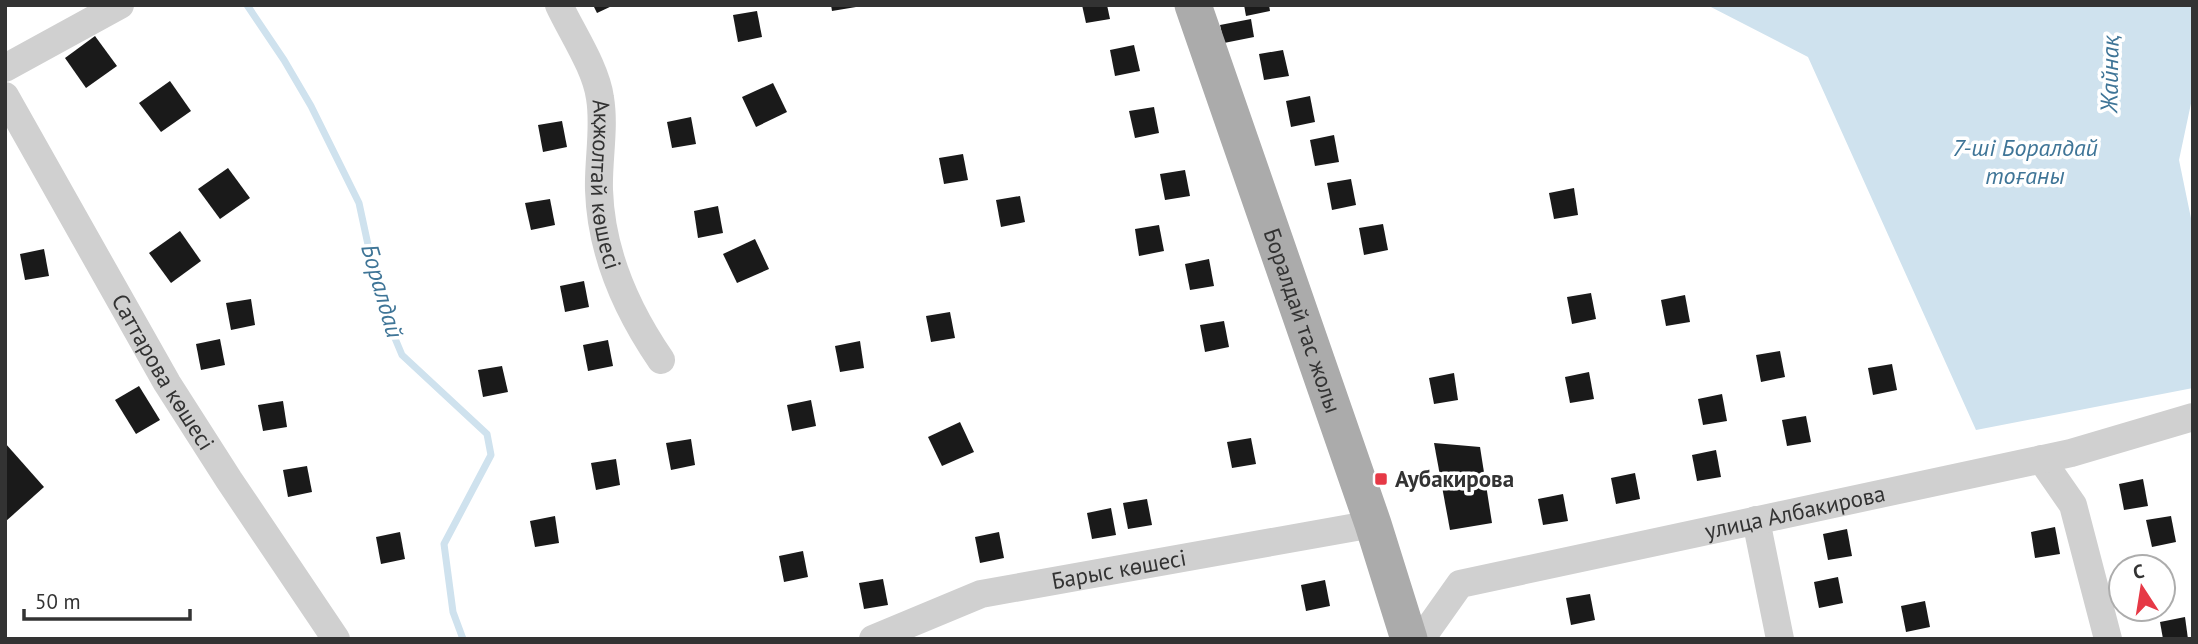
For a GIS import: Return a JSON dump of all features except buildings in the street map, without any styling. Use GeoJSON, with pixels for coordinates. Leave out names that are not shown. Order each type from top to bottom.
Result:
{"type":"FeatureCollection","features":[{"type":"Feature","properties":{"kind":"main road","name":"Боралдай тас жолы"},"geometry":{"type":"LineString","coordinates":[[1193,5],[1373,524],[1409,639]]}},
{"type":"Feature","properties":{"kind":"street"},"geometry":{"type":"LineString","coordinates":[[5,68],[120,5]]}},
{"type":"Feature","properties":{"kind":"street","name":"Ақжолтай көшесі"},"geometry":{"type":"LineString","coordinates":[[558,5],[597,84],[601,101],[599,190],[603,234],[609,258],[640,330],[660,360]]}},
{"type":"Feature","properties":{"kind":"street","name":"Саттарова көшесі"},"geometry":{"type":"LineString","coordinates":[[5,96],[167,383],[336,639]]}},
{"type":"Feature","properties":{"kind":"street","name":"улица Албакирова"},"geometry":{"type":"LineString","coordinates":[[1421,639],[1460,584],[2071,453],[2193,417]]}},
{"type":"Feature","properties":{"kind":"street"},"geometry":{"type":"LineString","coordinates":[[2040,459],[2073,505],[2108,639]]}},
{"type":"Feature","properties":{"kind":"street"},"geometry":{"type":"LineString","coordinates":[[1756,520],[1780,639]]}},
{"type":"Feature","properties":{"kind":"street","name":"Барыс көшесі"},"geometry":{"type":"LineString","coordinates":[[873,639],[982,594],[1373,524]]}},
{"type":"Feature","properties":{"kind":"water","name":"7-ші Боралдай тоғаны"},"geometry":{"type":"Polygon","coordinates":[[[1707,5],[2193,5],[2193,94],[2179,160],[2193,228],[2193,388],[1976,430],[1808,57],[1707,5]]]}},
{"type":"Feature","properties":{"kind":"waterway","name":"Боралдай"},"geometry":{"type":"LineString","coordinates":[[247,5],[311,106],[359,203],[381,305],[402,355],[487,434],[491,455],[444,544],[453,612],[463,639]]}},
{"type":"Feature","properties":{"kind":"place","name":"Аубакирова"},"geometry":{"type":"Point","coordinates":[1381,479]}},
{"type":"Feature","properties":{"kind":"water label","name":"Жайнақ"},"geometry":{"type":"Point","coordinates":[2110,74]}}]}
